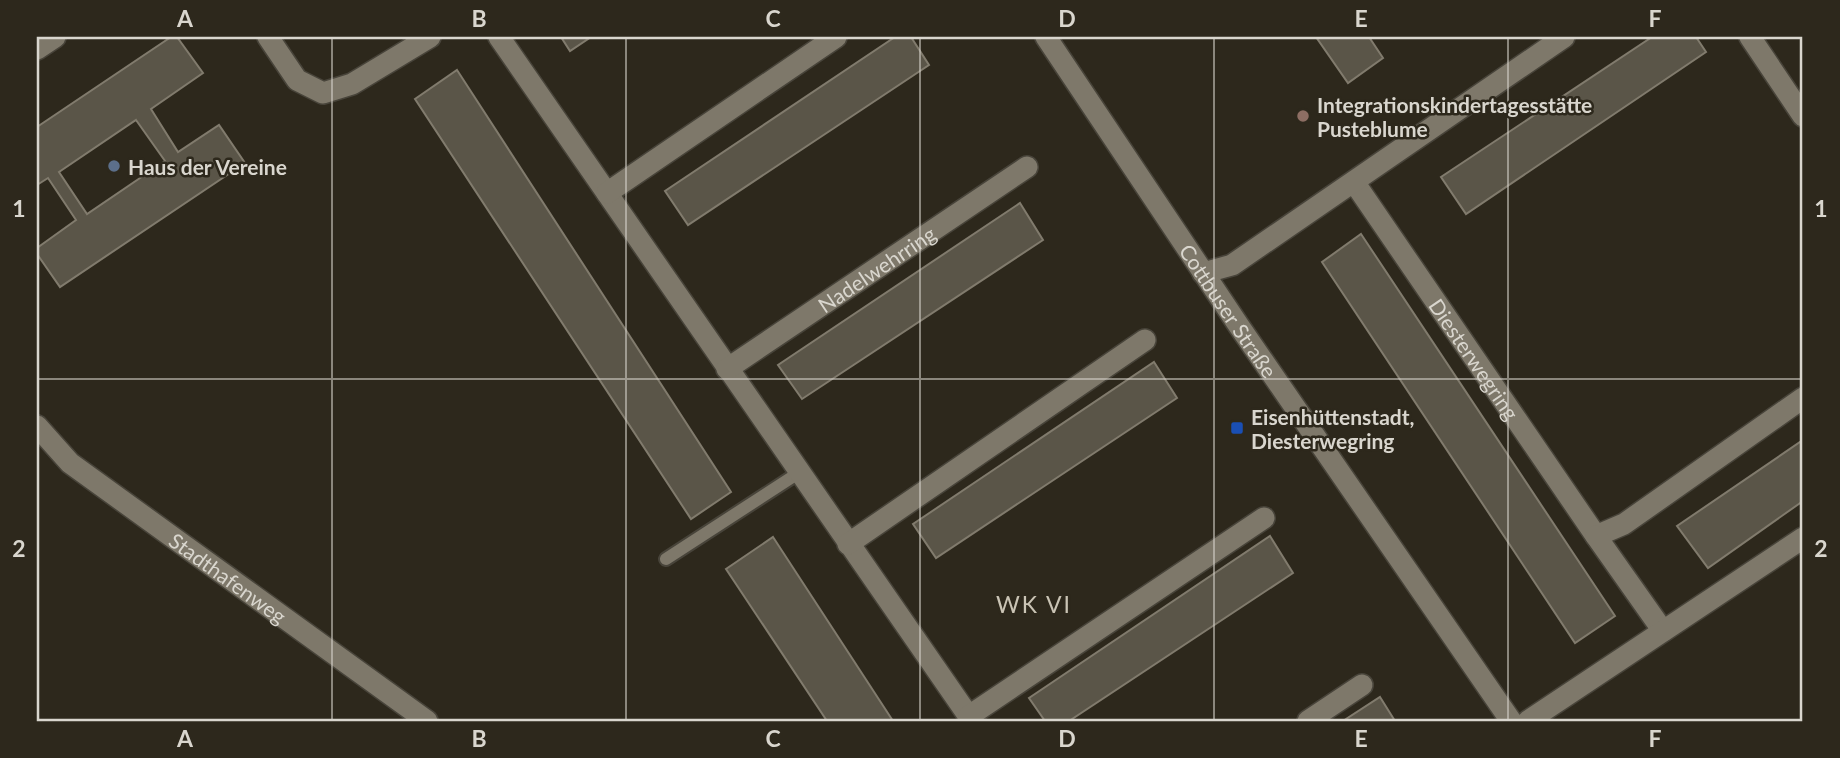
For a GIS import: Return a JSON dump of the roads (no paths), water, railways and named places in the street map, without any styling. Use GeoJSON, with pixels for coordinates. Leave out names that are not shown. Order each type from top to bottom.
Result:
{"type":"FeatureCollection","features":[{"type":"Feature","properties":{"kind":"street"},"geometry":{"type":"LineString","coordinates":[[37,49],[55,37]]}},
{"type":"Feature","properties":{"kind":"street"},"geometry":{"type":"LineString","coordinates":[[268,37],[297,80],[323,93],[352,84],[430,37]]}},
{"type":"Feature","properties":{"kind":"street"},"geometry":{"type":"LineString","coordinates":[[499,37],[971,719],[1264,518]]}},
{"type":"Feature","properties":{"kind":"street"},"geometry":{"type":"LineString","coordinates":[[607,193],[836,37]]}},
{"type":"Feature","properties":{"kind":"street","name":"Cottbuser Straße"},"geometry":{"type":"LineString","coordinates":[[1046,37],[1203,273],[1511,721]]}},
{"type":"Feature","properties":{"kind":"street"},"geometry":{"type":"LineString","coordinates":[[1203,273],[1232,265],[1564,37]]}},
{"type":"Feature","properties":{"kind":"street"},"geometry":{"type":"LineString","coordinates":[[1750,37],[1803,116]]}},
{"type":"Feature","properties":{"kind":"street","name":"Nadelwehrring"},"geometry":{"type":"LineString","coordinates":[[727,369],[1027,167]]}},
{"type":"Feature","properties":{"kind":"street","name":"Diesterwegring"},"geometry":{"type":"LineString","coordinates":[[1354,181],[1662,631]]}},
{"type":"Feature","properties":{"kind":"street"},"geometry":{"type":"LineString","coordinates":[[848,544],[1145,340]]}},
{"type":"Feature","properties":{"kind":"street"},"geometry":{"type":"LineString","coordinates":[[1596,536],[1624,524],[1803,398]]}},
{"type":"Feature","properties":{"kind":"street","name":"Stadthafenweg"},"geometry":{"type":"LineString","coordinates":[[37,426],[70,463],[427,721]]}},
{"type":"Feature","properties":{"kind":"street"},"geometry":{"type":"LineString","coordinates":[[1528,721],[1803,538]]}},
{"type":"Feature","properties":{"kind":"street"},"geometry":{"type":"LineString","coordinates":[[1308,721],[1362,685]]}},
{"type":"Feature","properties":{"kind":"lane"},"geometry":{"type":"LineString","coordinates":[[666,559],[800,472]]}},
{"type":"Feature","properties":{"kind":"place","name":"Integrationskindertagesstätte Pusteblume"},"geometry":{"type":"Point","coordinates":[1303,116]}},
{"type":"Feature","properties":{"kind":"place","name":"Haus der Vereine"},"geometry":{"type":"Point","coordinates":[114,166]}},
{"type":"Feature","properties":{"kind":"place","name":"Eisenhüttenstadt, Diesterwegring"},"geometry":{"type":"Point","coordinates":[1237,428]}},
{"type":"Feature","properties":{"kind":"district","name":"WK VI"},"geometry":{"type":"Point","coordinates":[1034,604]}}]}
